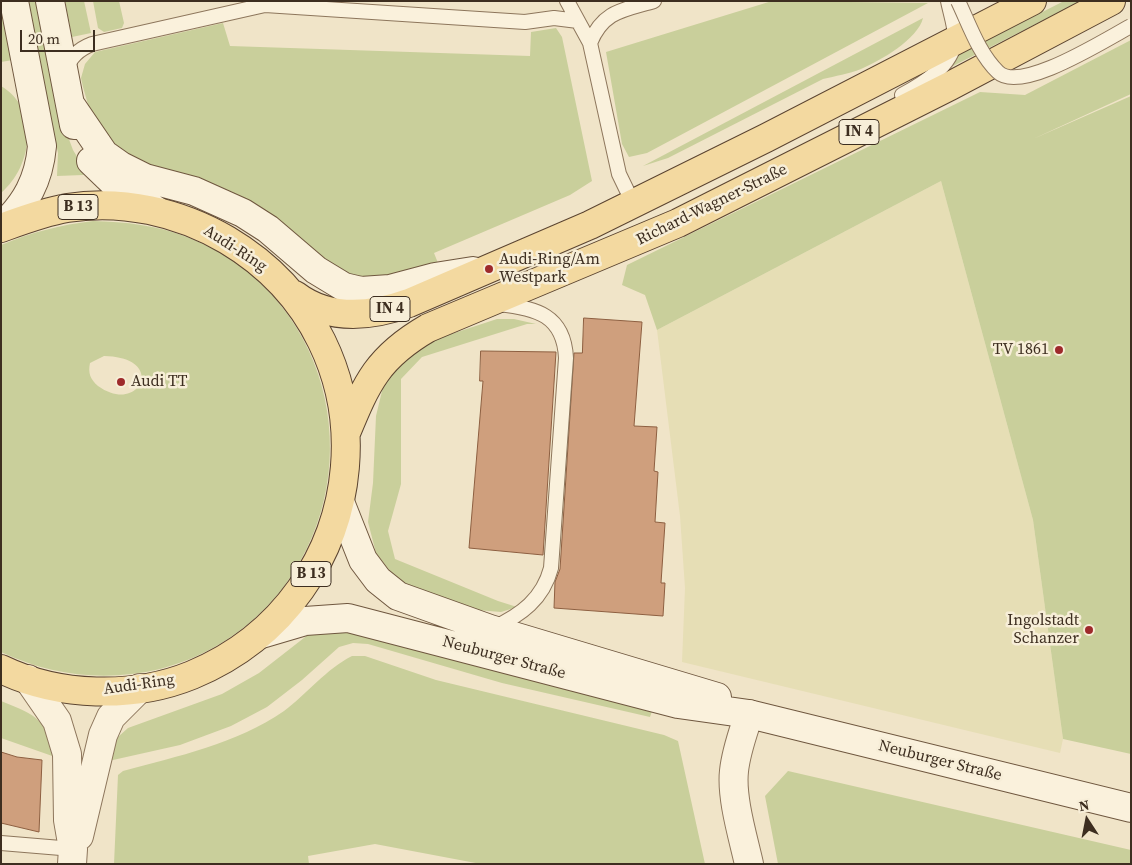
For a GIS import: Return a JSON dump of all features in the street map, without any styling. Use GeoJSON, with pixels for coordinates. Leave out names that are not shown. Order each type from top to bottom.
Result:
{"type":"FeatureCollection","features":[{"type":"Feature","properties":{"kind":"main road"},"geometry":{"type":"LineString","coordinates":[[1,227],[24,204],[32,188],[41,161],[42,146],[14,1]]}},
{"type":"Feature","properties":{"kind":"main road"},"geometry":{"type":"LineString","coordinates":[[50,1],[76,134],[87,157],[105,176],[157,212]]}},
{"type":"Feature","properties":{"kind":"main road","name":"IN 4"},"geometry":{"type":"LineString","coordinates":[[289,291],[309,305],[323,311],[366,314],[400,306],[590,225],[766,138],[1032,1]]}},
{"type":"Feature","properties":{"kind":"main road","name":"Richard-Wagner-Straße"},"geometry":{"type":"LineString","coordinates":[[346,435],[366,389],[387,357],[399,346],[428,328],[604,256],[749,189],[1111,1]]}},
{"type":"Feature","properties":{"kind":"main road"},"geometry":{"type":"LineString","coordinates":[[72,107],[104,154],[121,166],[145,178],[194,191],[243,213],[268,229],[316,270],[344,287],[361,291],[390,289],[435,277],[489,269]]}},
{"type":"Feature","properties":{"kind":"main road","name":"Audi-Ring"},"geometry":{"type":"LineString","coordinates":[[1,227],[67,208],[112,206],[157,212],[201,226],[232,243],[257,260],[289,291],[315,328],[333,369],[342,405],[346,435],[346,458],[340,502],[334,524],[318,564],[292,602],[261,634],[224,660],[205,669],[162,684],[118,691],[87,691],[50,685],[1,669]]}},
{"type":"Feature","properties":{"kind":"main road","name":"Neuburger Straße"},"geometry":{"type":"LineString","coordinates":[[340,502],[355,545],[363,560],[387,588],[417,604],[490,629],[715,696],[731,702],[749,714]]}},
{"type":"Feature","properties":{"kind":"main road","name":"Neuburger Straße"},"geometry":{"type":"LineString","coordinates":[[261,634],[305,621],[348,618],[678,704],[749,714],[1131,808]]}},
{"type":"Feature","properties":{"kind":"main road"},"geometry":{"type":"LineString","coordinates":[[28,679],[50,708],[63,737],[69,772],[68,820],[73,856]]}},
{"type":"Feature","properties":{"kind":"main road"},"geometry":{"type":"LineString","coordinates":[[73,856],[103,735],[111,717],[140,688]]}},
{"type":"Feature","properties":{"kind":"main road"},"geometry":{"type":"LineString","coordinates":[[749,714],[738,749],[734,773],[736,798],[749,864]]}},
{"type":"Feature","properties":{"kind":"lane"},"geometry":{"type":"LineString","coordinates":[[567,1],[590,44],[619,174],[633,204]]}},
{"type":"Feature","properties":{"kind":"lane"},"geometry":{"type":"LineString","coordinates":[[590,44],[596,27],[612,13],[654,1]]}},
{"type":"Feature","properties":{"kind":"lane"},"geometry":{"type":"LineString","coordinates":[[749,189],[758,172],[919,86],[946,63],[955,40],[948,1]]}},
{"type":"Feature","properties":{"kind":"lane"},"geometry":{"type":"LineString","coordinates":[[958,1],[986,58],[998,73],[1008,78],[1028,77],[1047,70],[1131,26]]}},
{"type":"Feature","properties":{"kind":"lane"},"geometry":{"type":"LineString","coordinates":[[65,78],[66,68],[74,56],[85,46],[265,5],[525,22],[554,18],[578,21]]}},
{"type":"Feature","properties":{"kind":"lane"},"geometry":{"type":"LineString","coordinates":[[490,629],[527,609],[547,582],[551,568],[565,343],[552,320],[540,313],[527,308],[491,303]]}},
{"type":"Feature","properties":{"kind":"lane"},"geometry":{"type":"LineString","coordinates":[[1,844],[73,856]]}},
{"type":"Feature","properties":{"kind":"shaded area"},"geometry":{"type":"Polygon","coordinates":[[[941,181],[1033,520],[1063,739],[1060,753],[682,662],[685,588],[680,516],[657,330],[941,181]]]}},
{"type":"Feature","properties":{"kind":"green space"},"geometry":{"type":"Polygon","coordinates":[[[1,1],[13,60],[1,62],[1,1]]]}},
{"type":"Feature","properties":{"kind":"green space"},"geometry":{"type":"Polygon","coordinates":[[[27,1],[37,1],[64,126],[73,150],[87,173],[83,175],[57,176],[58,153],[27,1]]]}},
{"type":"Feature","properties":{"kind":"green space"},"geometry":{"type":"Polygon","coordinates":[[[65,1],[84,1],[91,33],[72,37],[65,1]]]}},
{"type":"Feature","properties":{"kind":"green space"},"geometry":{"type":"Polygon","coordinates":[[[93,1],[119,1],[124,23],[122,28],[104,32],[98,28],[93,1]]]}},
{"type":"Feature","properties":{"kind":"green space"},"geometry":{"type":"Polygon","coordinates":[[[772,1],[928,3],[647,153],[629,157],[622,144],[606,52],[772,1]]]}},
{"type":"Feature","properties":{"kind":"green space"},"geometry":{"type":"Polygon","coordinates":[[[1064,1],[1081,1],[953,66],[954,57],[1064,1]]]}},
{"type":"Feature","properties":{"kind":"green space"},"geometry":{"type":"Polygon","coordinates":[[[923,18],[914,34],[878,61],[847,74],[823,79],[668,158],[643,166],[923,18]]]}},
{"type":"Feature","properties":{"kind":"green space"},"geometry":{"type":"Polygon","coordinates":[[[223,23],[230,46],[530,56],[531,32],[556,28],[562,37],[592,181],[570,195],[434,253],[438,263],[406,273],[384,277],[350,275],[118,151],[91,115],[81,78],[85,64],[95,52],[223,23]]]}},
{"type":"Feature","properties":{"kind":"green space","name":"TV 1861"},"geometry":{"type":"Polygon","coordinates":[[[1131,40],[1131,94],[1033,139],[1131,96],[1131,754],[1063,739],[1033,520],[941,181],[657,330],[645,295],[622,285],[627,265],[980,92],[1025,95],[1131,40]]]}},
{"type":"Feature","properties":{"kind":"green space"},"geometry":{"type":"Polygon","coordinates":[[[1,86],[14,96],[22,109],[27,123],[28,138],[20,168],[12,182],[1,193],[1,86]]]}},
{"type":"Feature","properties":{"kind":"green space"},"geometry":{"type":"Polygon","coordinates":[[[93,221],[117,222],[164,230],[187,237],[235,263],[274,297],[303,339],[322,386],[330,436],[327,488],[312,538],[285,585],[273,600],[260,614],[214,648],[160,669],[139,673],[99,676],[59,671],[40,667],[1,652],[1,245],[35,233],[93,221]],[[104,356],[90,363],[90,376],[93,381],[98,386],[113,393],[126,394],[135,390],[141,383],[141,374],[136,365],[124,359],[104,356]]]}},
{"type":"Feature","properties":{"kind":"green space"},"geometry":{"type":"Polygon","coordinates":[[[497,319],[514,319],[536,324],[527,324],[422,357],[401,379],[401,484],[388,531],[395,559],[517,607],[501,612],[477,610],[408,585],[394,576],[376,553],[368,522],[373,483],[376,416],[382,391],[387,380],[400,360],[436,339],[497,319]]]}},
{"type":"Feature","properties":{"kind":"green space"},"geometry":{"type":"Polygon","coordinates":[[[332,627],[654,705],[650,717],[502,683],[368,644],[353,643],[339,647],[302,680],[267,707],[231,726],[180,745],[104,762],[109,745],[128,728],[222,694],[259,673],[309,634],[332,627]]]}},
{"type":"Feature","properties":{"kind":"green space"},"geometry":{"type":"Polygon","coordinates":[[[352,656],[365,656],[436,680],[664,735],[678,741],[705,864],[481,864],[375,844],[308,856],[309,864],[114,864],[118,775],[123,771],[226,741],[266,722],[284,711],[325,675],[352,656]]]}},
{"type":"Feature","properties":{"kind":"green space"},"geometry":{"type":"Polygon","coordinates":[[[1,701],[32,715],[38,720],[49,735],[58,758],[1,738],[1,701]]]}},
{"type":"Feature","properties":{"kind":"green space"},"geometry":{"type":"Polygon","coordinates":[[[788,771],[1131,850],[1131,864],[778,864],[765,796],[788,771]]]}},
{"type":"Feature","properties":{"kind":"building"},"geometry":{"type":"Polygon","coordinates":[[[584,318],[642,322],[634,426],[657,427],[654,471],[658,472],[655,522],[665,523],[661,583],[665,583],[663,616],[554,608],[555,582],[560,569],[574,353],[582,353],[584,318]]]}},
{"type":"Feature","properties":{"kind":"building"},"geometry":{"type":"Polygon","coordinates":[[[481,351],[556,352],[543,555],[469,548],[483,381],[480,381],[481,351]]]}},
{"type":"Feature","properties":{"kind":"building"},"geometry":{"type":"Polygon","coordinates":[[[1,752],[17,757],[42,760],[39,832],[1,823],[1,752]]]}},
{"type":"Feature","properties":{"kind":"place","name":"Audi-Ring/Am Westpark"},"geometry":{"type":"Point","coordinates":[489,269]}},
{"type":"Feature","properties":{"kind":"place","name":"TV 1861"},"geometry":{"type":"Point","coordinates":[1059,350]}},
{"type":"Feature","properties":{"kind":"place","name":"Audi TT"},"geometry":{"type":"Point","coordinates":[121,382]}},
{"type":"Feature","properties":{"kind":"place","name":"Ingolstadt Schanzer"},"geometry":{"type":"Point","coordinates":[1089,630]}}]}
